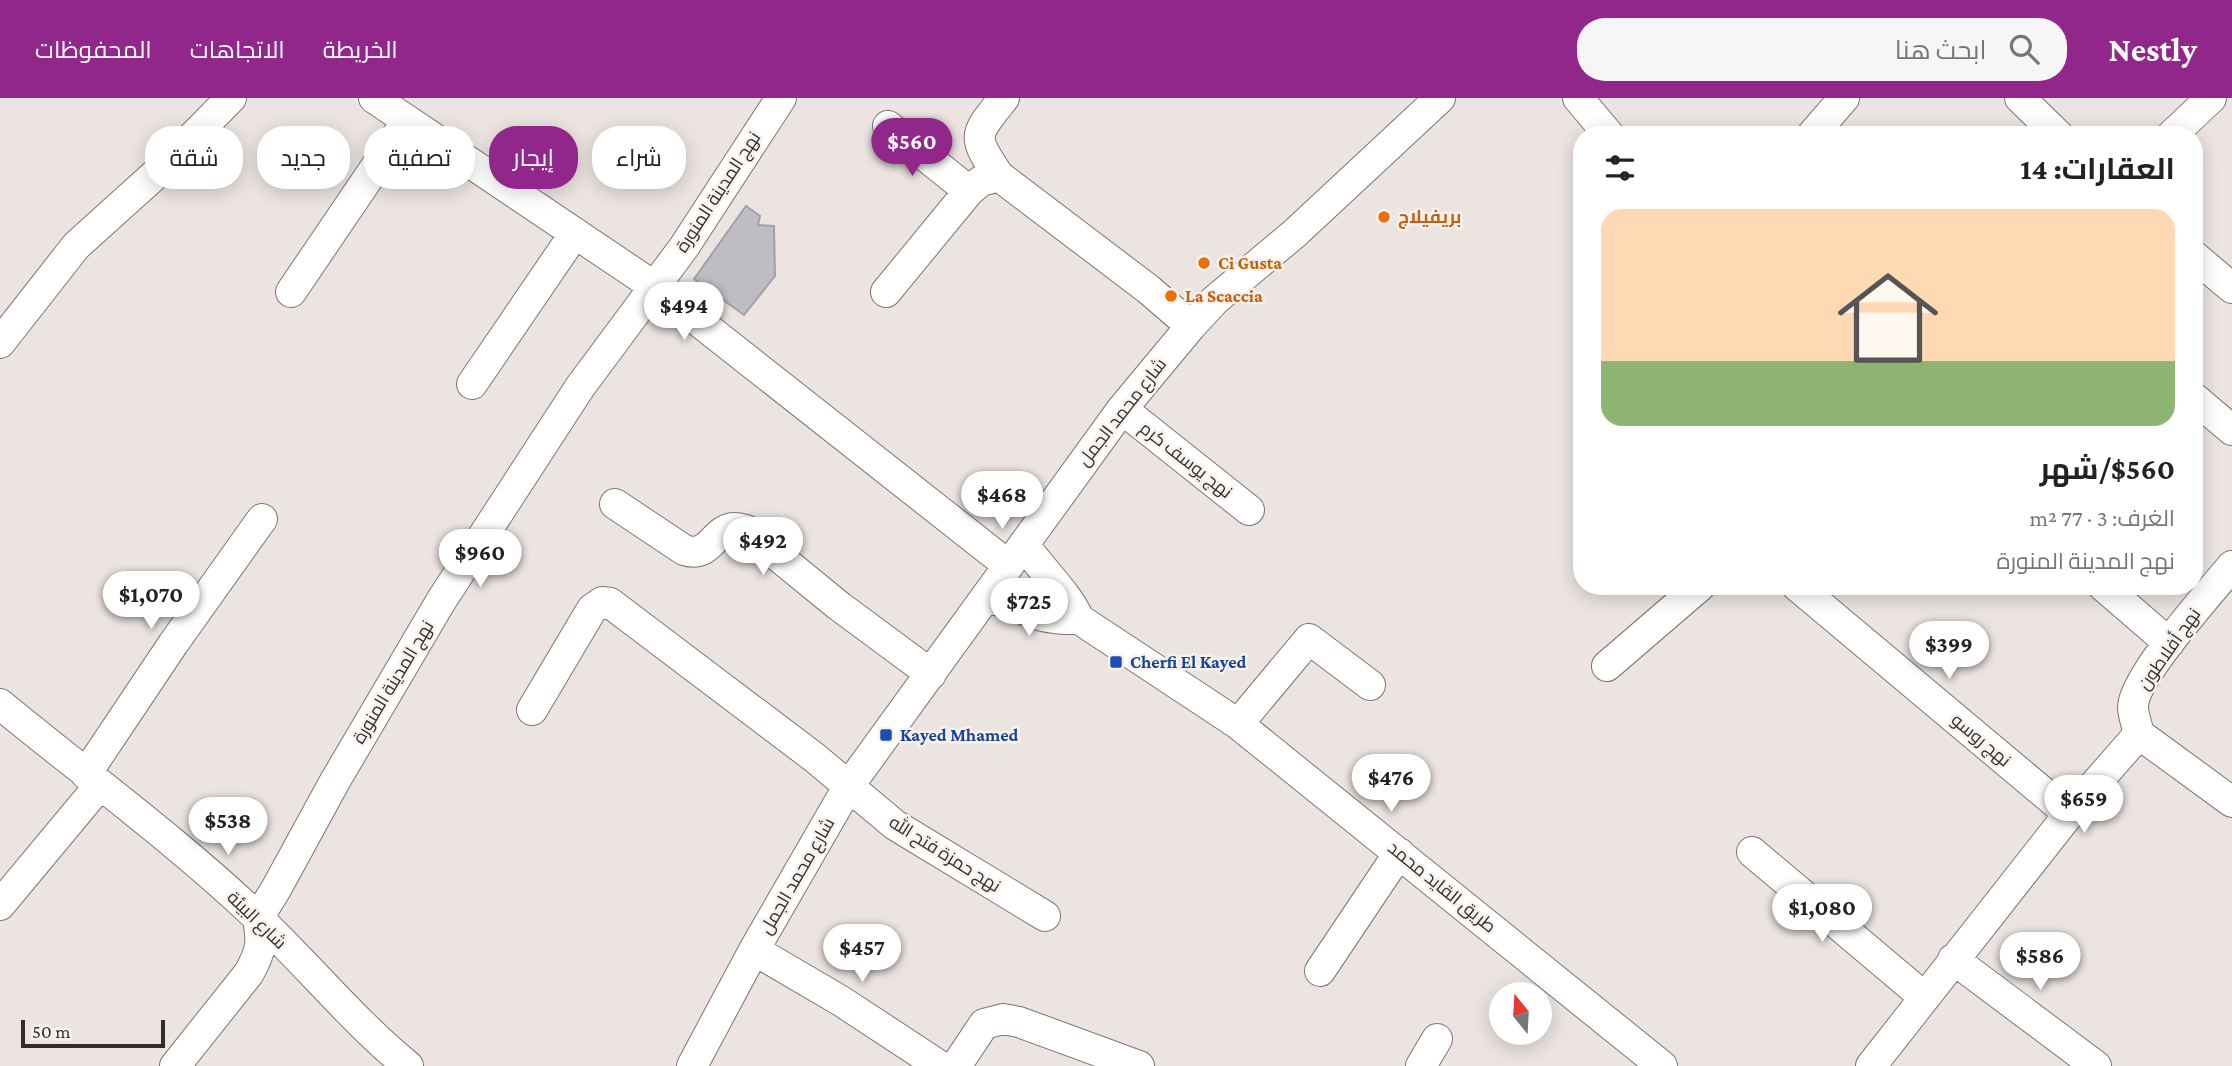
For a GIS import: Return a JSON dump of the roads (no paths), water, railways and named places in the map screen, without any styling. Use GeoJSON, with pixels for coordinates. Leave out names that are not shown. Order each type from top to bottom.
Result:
{"type":"FeatureCollection","features":[{"type":"Feature","properties":{"kind":"street"},"geometry":{"type":"LineString","coordinates":[[0,343],[76,246],[158,172],[231,98]]}},
{"type":"Feature","properties":{"kind":"street","name":"طريق القايد محمد"},"geometry":{"type":"LineString","coordinates":[[374,98],[655,287],[1016,555],[1037,563],[1071,602],[1079,619],[1238,724],[1662,1066]]}},
{"type":"Feature","properties":{"kind":"street","name":"نهج المدينة المنورة"},"geometry":{"type":"LineString","coordinates":[[258,918],[441,601],[580,387],[684,247],[781,98]]}},
{"type":"Feature","properties":{"kind":"street"},"geometry":{"type":"LineString","coordinates":[[1004,98],[980,128],[979,144],[999,177],[1148,289],[1191,326]]}},
{"type":"Feature","properties":{"kind":"street","name":"شارع محمد الجمل"},"geometry":{"type":"LineString","coordinates":[[692,1066],[754,950],[848,788],[1122,409],[1215,300],[1294,234],[1440,98]]}},
{"type":"Feature","properties":{"kind":"street"},"geometry":{"type":"LineString","coordinates":[[1578,98],[1601,126]]}},
{"type":"Feature","properties":{"kind":"street"},"geometry":{"type":"LineString","coordinates":[[1820,126],[1844,98]]}},
{"type":"Feature","properties":{"kind":"street"},"geometry":{"type":"LineString","coordinates":[[2020,98],[2042,126]]}},
{"type":"Feature","properties":{"kind":"street"},"geometry":{"type":"LineString","coordinates":[[2181,126],[2211,98]]}},
{"type":"Feature","properties":{"kind":"street"},"geometry":{"type":"LineString","coordinates":[[292,292],[407,121]]}},
{"type":"Feature","properties":{"kind":"street"},"geometry":{"type":"LineString","coordinates":[[888,126],[969,191]]}},
{"type":"Feature","properties":{"kind":"street"},"geometry":{"type":"LineString","coordinates":[[886,292],[969,191],[981,181],[999,177]]}},
{"type":"Feature","properties":{"kind":"street"},"geometry":{"type":"LineString","coordinates":[[472,384],[575,233]]}},
{"type":"Feature","properties":{"kind":"street"},"geometry":{"type":"LineString","coordinates":[[2203,264],[2232,288]]}},
{"type":"Feature","properties":{"kind":"street"},"geometry":{"type":"LineString","coordinates":[[2203,406],[2232,430]]}},
{"type":"Feature","properties":{"kind":"street","name":"نهج يوسف كرم"},"geometry":{"type":"LineString","coordinates":[[1122,409],[1250,510]]}},
{"type":"Feature","properties":{"kind":"street"},"geometry":{"type":"LineString","coordinates":[[615,504],[692,553],[704,550],[726,530],[746,530],[839,606],[931,674]]}},
{"type":"Feature","properties":{"kind":"street"},"geometry":{"type":"LineString","coordinates":[[0,905],[93,780],[173,644],[262,519]]}},
{"type":"Feature","properties":{"kind":"street","name":"نهج أفلاطون"},"geometry":{"type":"LineString","coordinates":[[2138,734],[2133,706],[2140,685],[2169,643],[2232,566]]}},
{"type":"Feature","properties":{"kind":"street"},"geometry":{"type":"LineString","coordinates":[[1607,666],[1690,595]]}},
{"type":"Feature","properties":{"kind":"street","name":"نهج روسو"},"geometry":{"type":"LineString","coordinates":[[1808,595],[2069,814]]}},
{"type":"Feature","properties":{"kind":"street"},"geometry":{"type":"LineString","coordinates":[[2113,595],[2169,643]]}},
{"type":"Feature","properties":{"kind":"street","name":"طريق القايد محمد"},"geometry":{"type":"LineString","coordinates":[[985,598],[1005,601],[1040,615],[1058,619],[1079,619]]}},
{"type":"Feature","properties":{"kind":"street","name":"نهج حمزة فتح الله"},"geometry":{"type":"LineString","coordinates":[[532,710],[592,608],[602,602],[610,603],[815,758],[895,825],[1045,916]]}},
{"type":"Feature","properties":{"kind":"street"},"geometry":{"type":"LineString","coordinates":[[1238,724],[1309,639],[1370,685]]}},
{"type":"Feature","properties":{"kind":"street","name":"شارع البيئة"},"geometry":{"type":"LineString","coordinates":[[0,704],[181,850],[258,918],[379,1042],[408,1066]]}},
{"type":"Feature","properties":{"kind":"street"},"geometry":{"type":"LineString","coordinates":[[1871,1066],[2069,814],[2138,734],[2232,802]]}},
{"type":"Feature","properties":{"kind":"street"},"geometry":{"type":"LineString","coordinates":[[1752,852],[1924,997]]}},
{"type":"Feature","properties":{"kind":"street"},"geometry":{"type":"LineString","coordinates":[[1320,971],[1399,853]]}},
{"type":"Feature","properties":{"kind":"street"},"geometry":{"type":"LineString","coordinates":[[175,1066],[249,973],[258,957],[262,942],[258,918]]}},
{"type":"Feature","properties":{"kind":"street"},"geometry":{"type":"LineString","coordinates":[[754,950],[841,1001],[940,1066]]}},
{"type":"Feature","properties":{"kind":"street"},"geometry":{"type":"LineString","coordinates":[[1953,959],[2096,1066]]}},
{"type":"Feature","properties":{"kind":"street"},"geometry":{"type":"LineString","coordinates":[[956,1066],[984,1024],[1003,1019],[1019,1022],[1139,1066]]}},
{"type":"Feature","properties":{"kind":"street"},"geometry":{"type":"LineString","coordinates":[[1421,1066],[1437,1039]]}},
{"type":"Feature","properties":{"kind":"place","name":"بريفيلاج"},"geometry":{"type":"Point","coordinates":[1384,217]}},
{"type":"Feature","properties":{"kind":"place","name":"Ci Gusta"},"geometry":{"type":"Point","coordinates":[1204,263]}},
{"type":"Feature","properties":{"kind":"place","name":"La Scaccia"},"geometry":{"type":"Point","coordinates":[1171,296]}},
{"type":"Feature","properties":{"kind":"place","name":"Cherfi El Kayed"},"geometry":{"type":"Point","coordinates":[1116,662]}},
{"type":"Feature","properties":{"kind":"place","name":"Kayed Mhamed"},"geometry":{"type":"Point","coordinates":[886,735]}}]}
